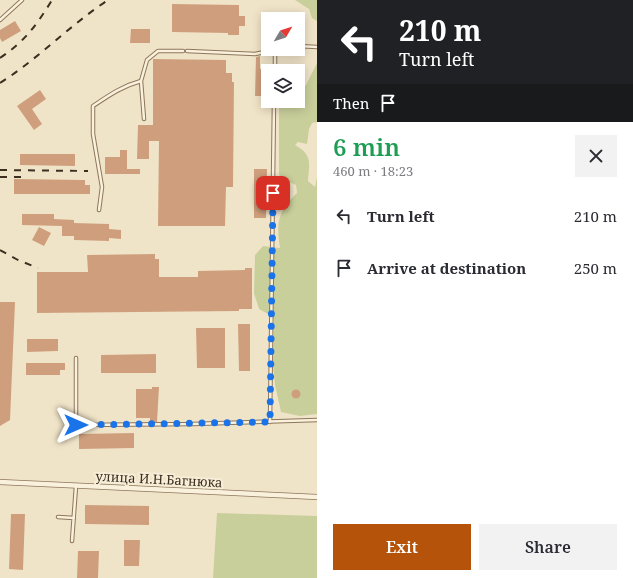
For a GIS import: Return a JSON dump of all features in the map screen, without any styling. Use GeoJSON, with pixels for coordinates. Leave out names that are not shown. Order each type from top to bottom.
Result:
{"type":"FeatureCollection","features":[{"type":"Feature","properties":{"kind":"street","name":"улица И.Н.Багнюка"},"geometry":{"type":"LineString","coordinates":[[0,482],[317,497]]}},
{"type":"Feature","properties":{"kind":"lane"},"geometry":{"type":"LineString","coordinates":[[0,20],[22,0]]}},
{"type":"Feature","properties":{"kind":"lane"},"geometry":{"type":"LineString","coordinates":[[305,46],[317,47]]}},
{"type":"Feature","properties":{"kind":"lane"},"geometry":{"type":"LineString","coordinates":[[144,119],[141,81],[147,60],[158,50],[255,54],[261,53]]}},
{"type":"Feature","properties":{"kind":"lane"},"geometry":{"type":"LineString","coordinates":[[99,210],[102,187],[93,134],[93,106],[128,85],[141,81]]}},
{"type":"Feature","properties":{"kind":"lane"},"geometry":{"type":"LineString","coordinates":[[270,422],[274,108]]}},
{"type":"Feature","properties":{"kind":"lane"},"geometry":{"type":"LineString","coordinates":[[76,358],[76,425],[317,420]]}},
{"type":"Feature","properties":{"kind":"lane"},"geometry":{"type":"LineString","coordinates":[[72,541],[76,486]]}},
{"type":"Feature","properties":{"kind":"lane"},"geometry":{"type":"LineString","coordinates":[[58,518],[74,518]]}},
{"type":"Feature","properties":{"kind":"green space"},"geometry":{"type":"Polygon","coordinates":[[[295,0],[317,0],[317,21],[312,18],[309,9],[295,0]]]}},
{"type":"Feature","properties":{"kind":"green space"},"geometry":{"type":"Polygon","coordinates":[[[317,63],[317,122],[312,123],[309,129],[307,144],[298,142],[295,145],[305,152],[309,160],[308,181],[315,187],[317,177],[317,414],[300,416],[281,412],[275,385],[273,364],[274,319],[259,309],[254,293],[255,255],[263,246],[280,248],[278,231],[282,211],[297,193],[296,185],[279,175],[279,108],[305,108],[306,85],[317,63]]]}},
{"type":"Feature","properties":{"kind":"green space"},"geometry":{"type":"Polygon","coordinates":[[[217,513],[317,516],[317,578],[213,578],[217,513]]]}},
{"type":"Feature","properties":{"kind":"building"},"geometry":{"type":"Polygon","coordinates":[[[172,4],[239,5],[239,16],[245,16],[245,26],[239,26],[239,35],[228,35],[228,33],[172,32],[172,4]]]}},
{"type":"Feature","properties":{"kind":"building"},"geometry":{"type":"Polygon","coordinates":[[[15,21],[21,31],[2,42],[0,38],[0,30],[15,21]]]}},
{"type":"Feature","properties":{"kind":"building"},"geometry":{"type":"Polygon","coordinates":[[[131,29],[150,29],[150,43],[130,43],[131,29]]]}},
{"type":"Feature","properties":{"kind":"building"},"geometry":{"type":"Polygon","coordinates":[[[260,56],[261,96],[255,96],[256,57],[260,56]]]}},
{"type":"Feature","properties":{"kind":"building"},"geometry":{"type":"Polygon","coordinates":[[[153,59],[226,60],[226,73],[232,73],[232,82],[234,82],[233,187],[226,187],[225,226],[158,226],[159,141],[149,141],[149,159],[137,159],[138,125],[153,125],[153,59]]]}},
{"type":"Feature","properties":{"kind":"building"},"geometry":{"type":"Polygon","coordinates":[[[40,90],[46,99],[32,109],[42,124],[34,130],[17,106],[40,90]]]}},
{"type":"Feature","properties":{"kind":"building"},"geometry":{"type":"Polygon","coordinates":[[[120,150],[127,150],[127,169],[140,169],[140,174],[105,174],[105,157],[120,157],[120,150]]]}},
{"type":"Feature","properties":{"kind":"building"},"geometry":{"type":"Polygon","coordinates":[[[20,154],[75,154],[75,166],[20,165],[20,154]]]}},
{"type":"Feature","properties":{"kind":"building"},"geometry":{"type":"Polygon","coordinates":[[[254,169],[267,169],[266,218],[254,218],[254,169]]]}},
{"type":"Feature","properties":{"kind":"building"},"geometry":{"type":"Polygon","coordinates":[[[14,179],[85,180],[85,185],[90,185],[90,194],[14,194],[14,179]]]}},
{"type":"Feature","properties":{"kind":"building"},"geometry":{"type":"Polygon","coordinates":[[[22,214],[54,214],[54,219],[74,220],[74,223],[109,224],[109,229],[121,230],[121,239],[109,238],[109,241],[74,240],[74,236],[62,236],[62,226],[22,225],[22,214]]]}},
{"type":"Feature","properties":{"kind":"building"},"geometry":{"type":"Polygon","coordinates":[[[39,227],[51,233],[44,246],[32,240],[39,227]]]}},
{"type":"Feature","properties":{"kind":"building"},"geometry":{"type":"Polygon","coordinates":[[[155,254],[155,259],[159,259],[159,277],[198,277],[198,271],[245,270],[245,268],[252,268],[252,309],[239,309],[239,311],[37,313],[37,272],[88,272],[87,255],[155,254]]]}},
{"type":"Feature","properties":{"kind":"building"},"geometry":{"type":"Polygon","coordinates":[[[0,302],[15,302],[10,420],[0,426],[0,302]]]}},
{"type":"Feature","properties":{"kind":"building"},"geometry":{"type":"Polygon","coordinates":[[[238,324],[250,324],[250,371],[239,371],[238,324]]]}},
{"type":"Feature","properties":{"kind":"building"},"geometry":{"type":"Polygon","coordinates":[[[196,328],[225,328],[225,368],[197,368],[196,328]]]}},
{"type":"Feature","properties":{"kind":"building"},"geometry":{"type":"Polygon","coordinates":[[[27,339],[58,339],[58,351],[27,352],[27,339]]]}},
{"type":"Feature","properties":{"kind":"building"},"geometry":{"type":"Polygon","coordinates":[[[156,354],[156,373],[101,373],[101,355],[156,354]]]}},
{"type":"Feature","properties":{"kind":"building"},"geometry":{"type":"Polygon","coordinates":[[[26,363],[65,363],[65,370],[60,370],[60,375],[26,375],[26,363]]]}},
{"type":"Feature","properties":{"kind":"building"},"geometry":{"type":"Polygon","coordinates":[[[152,387],[159,387],[157,422],[150,422],[150,418],[136,418],[136,389],[152,389],[152,387]]]}},
{"type":"Feature","properties":{"kind":"building"},"geometry":{"type":"Polygon","coordinates":[[[294,390],[298,390],[300,394],[298,398],[294,398],[292,396],[292,392],[294,390]]]}},
{"type":"Feature","properties":{"kind":"building"},"geometry":{"type":"Polygon","coordinates":[[[134,433],[134,448],[79,449],[79,434],[134,433]]]}},
{"type":"Feature","properties":{"kind":"building"},"geometry":{"type":"Polygon","coordinates":[[[85,505],[149,506],[149,525],[85,524],[85,505]]]}},
{"type":"Feature","properties":{"kind":"building"},"geometry":{"type":"Polygon","coordinates":[[[11,514],[25,514],[23,570],[9,569],[11,514]]]}},
{"type":"Feature","properties":{"kind":"building"},"geometry":{"type":"Polygon","coordinates":[[[124,540],[140,540],[139,566],[124,566],[124,540]]]}},
{"type":"Feature","properties":{"kind":"building"},"geometry":{"type":"Polygon","coordinates":[[[78,551],[99,551],[98,578],[77,578],[78,551]]]}},
{"type":"Feature","properties":{"kind":"railway"},"geometry":{"type":"LineString","coordinates":[[0,58],[23,39],[41,18],[52,0]]}},
{"type":"Feature","properties":{"kind":"railway"},"geometry":{"type":"LineString","coordinates":[[0,83],[14,74],[80,20],[108,0]]}},
{"type":"Feature","properties":{"kind":"railway"},"geometry":{"type":"LineString","coordinates":[[0,170],[88,171]]}},
{"type":"Feature","properties":{"kind":"railway"},"geometry":{"type":"LineString","coordinates":[[0,177],[22,177]]}},
{"type":"Feature","properties":{"kind":"railway"},"geometry":{"type":"LineString","coordinates":[[0,250],[18,260],[38,268]]}},
{"type":"Feature","properties":{"kind":"route"},"geometry":{"type":"LineString","coordinates":[[76,425],[270,422],[273,193]]}}]}
